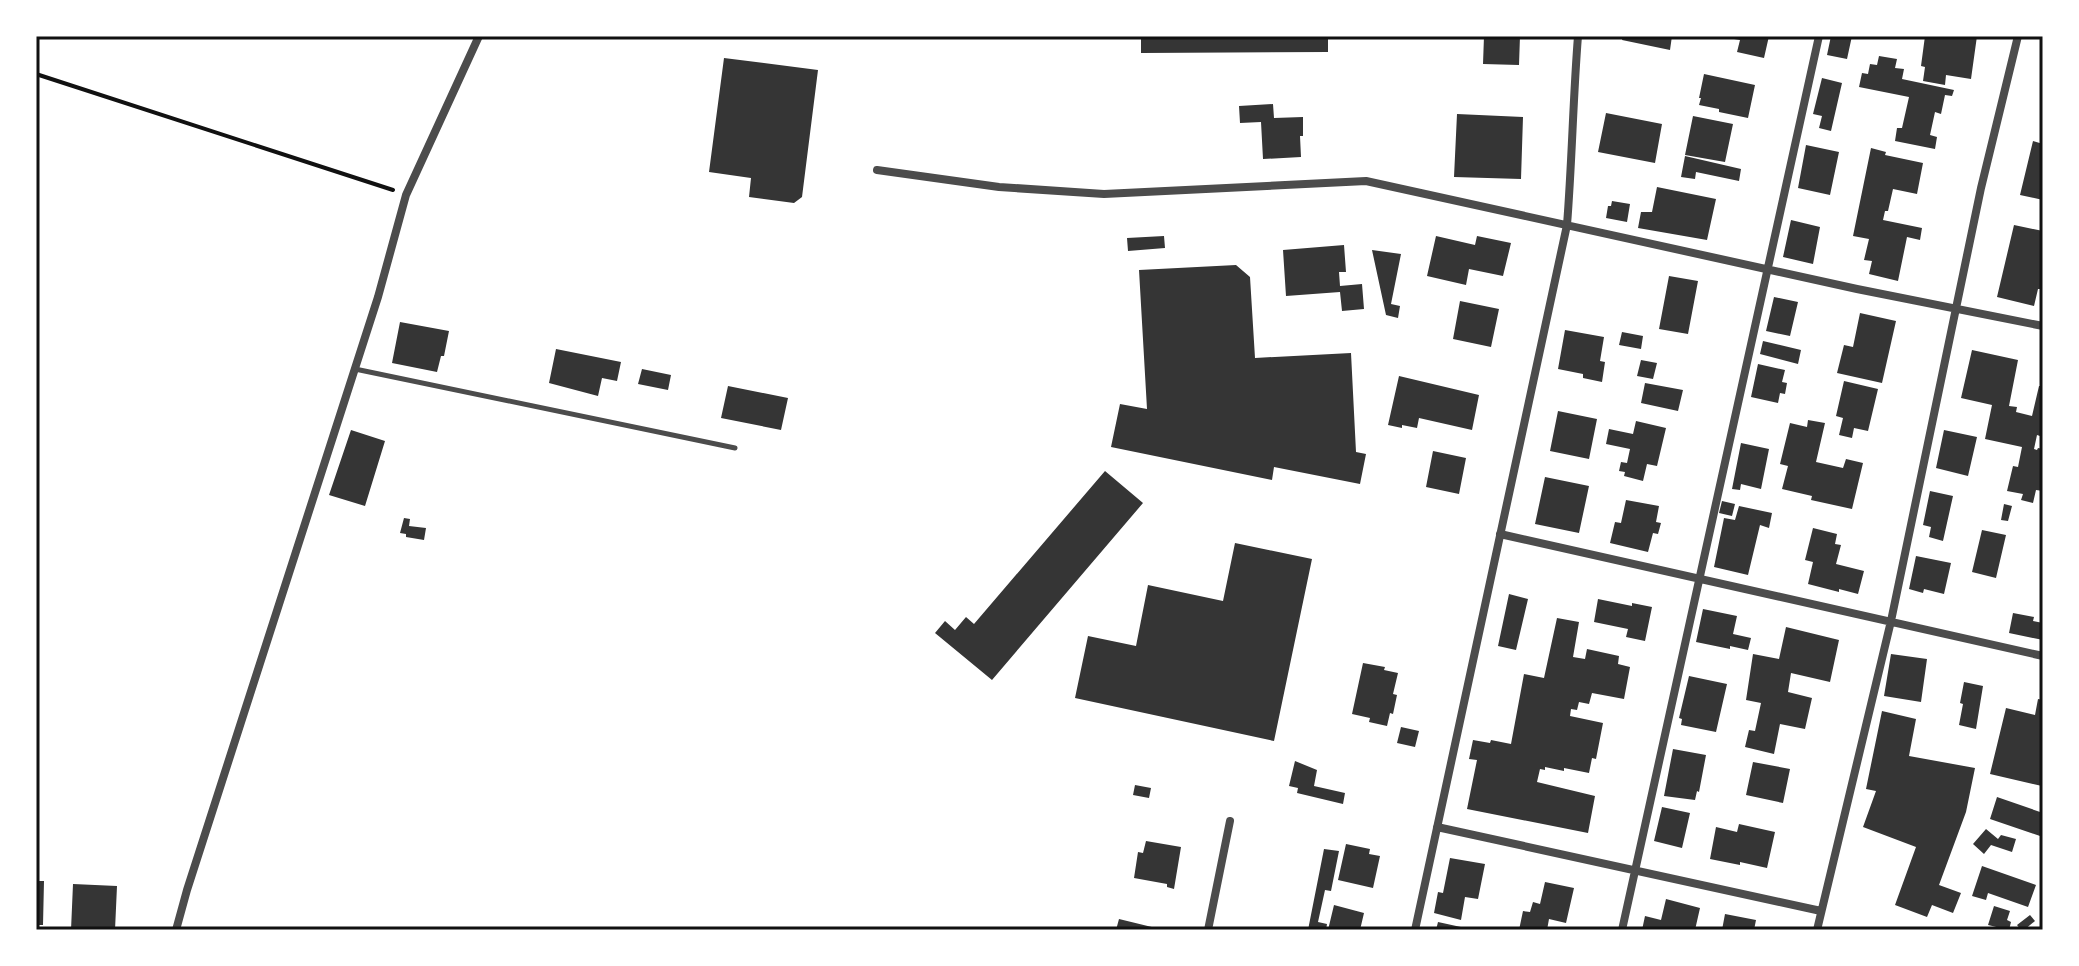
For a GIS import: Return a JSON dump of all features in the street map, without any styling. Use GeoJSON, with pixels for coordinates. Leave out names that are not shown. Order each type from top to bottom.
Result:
{"type":"FeatureCollection","features":[{"type":"Feature","properties":{"kind":"street"},"geometry":{"type":"LineString","coordinates":[[176,930],[378,297],[406,195],[479,36]]}},
{"type":"Feature","properties":{"kind":"street"},"geometry":{"type":"LineString","coordinates":[[1415,930],[1567,225],[1578,36]]}},
{"type":"Feature","properties":{"kind":"street"},"geometry":{"type":"LineString","coordinates":[[1622,930],[1819,36]]}},
{"type":"Feature","properties":{"kind":"street"},"geometry":{"type":"LineString","coordinates":[[1817,930],[1891,621],[1981,188],[2018,36]]}},
{"type":"Feature","properties":{"kind":"street"},"geometry":{"type":"LineString","coordinates":[[877,170],[999,187],[1104,194],[1366,181],[1670,249],[2043,326]]}},
{"type":"Feature","properties":{"kind":"street"},"geometry":{"type":"LineString","coordinates":[[1500,534],[2043,656]]}},
{"type":"Feature","properties":{"kind":"street"},"geometry":{"type":"LineString","coordinates":[[1208,930],[1230,821]]}},
{"type":"Feature","properties":{"kind":"street"},"geometry":{"type":"LineString","coordinates":[[1437,827],[1821,911]]}},
{"type":"Feature","properties":{"kind":"lane"},"geometry":{"type":"LineString","coordinates":[[355,369],[735,448]]}},
{"type":"Feature","properties":{"kind":"path"},"geometry":{"type":"LineString","coordinates":[[36,74],[406,195]]}},
{"type":"Feature","properties":{"kind":"building"},"geometry":{"type":"Polygon","coordinates":[[[1141,36],[1328,36],[1328,52],[1141,53],[1141,36]]]}},
{"type":"Feature","properties":{"kind":"building"},"geometry":{"type":"Polygon","coordinates":[[[1484,36],[1520,36],[1519,65],[1483,64],[1484,36]]]}},
{"type":"Feature","properties":{"kind":"building"},"geometry":{"type":"Polygon","coordinates":[[[1623,36],[1672,36],[1670,50],[1622,40],[1623,36]]]}},
{"type":"Feature","properties":{"kind":"building"},"geometry":{"type":"Polygon","coordinates":[[[1734,36],[1769,36],[1764,58],[1737,52],[1740,40],[1734,39],[1734,36]]]}},
{"type":"Feature","properties":{"kind":"building"},"geometry":{"type":"Polygon","coordinates":[[[1831,36],[1852,36],[1847,59],[1827,55],[1831,36]]]}},
{"type":"Feature","properties":{"kind":"building"},"geometry":{"type":"Polygon","coordinates":[[[1925,36],[1977,36],[1971,79],[1946,75],[1945,85],[1923,81],[1925,67],[1921,66],[1925,36]]]}},
{"type":"Feature","properties":{"kind":"building"},"geometry":{"type":"Polygon","coordinates":[[[1879,56],[1897,59],[1895,68],[1904,69],[1902,79],[1954,90],[1952,96],[1945,95],[1941,114],[1935,112],[1930,135],[1937,137],[1935,149],[1895,141],[1897,128],[1902,128],[1909,97],[1859,87],[1862,73],[1868,74],[1870,64],[1877,65],[1879,56]]]}},
{"type":"Feature","properties":{"kind":"building"},"geometry":{"type":"Polygon","coordinates":[[[724,58],[818,70],[802,197],[794,203],[749,197],[751,178],[709,172],[724,58]]]}},
{"type":"Feature","properties":{"kind":"building"},"geometry":{"type":"Polygon","coordinates":[[[1704,74],[1755,85],[1748,118],[1699,105],[1704,74]]]}},
{"type":"Feature","properties":{"kind":"building"},"geometry":{"type":"Polygon","coordinates":[[[1822,78],[1842,83],[1831,131],[1819,128],[1822,116],[1813,114],[1822,78]]]}},
{"type":"Feature","properties":{"kind":"building"},"geometry":{"type":"Polygon","coordinates":[[[1273,104],[1274,118],[1303,117],[1301,157],[1263,159],[1261,122],[1240,123],[1239,106],[1273,104]]]}},
{"type":"Feature","properties":{"kind":"building"},"geometry":{"type":"Polygon","coordinates":[[[1606,113],[1662,124],[1655,163],[1598,152],[1606,113]]]}},
{"type":"Feature","properties":{"kind":"building"},"geometry":{"type":"Polygon","coordinates":[[[1457,114],[1523,117],[1521,179],[1454,177],[1457,114]]]}},
{"type":"Feature","properties":{"kind":"building"},"geometry":{"type":"Polygon","coordinates":[[[1693,116],[1733,124],[1725,162],[1685,155],[1693,116]]]}},
{"type":"Feature","properties":{"kind":"building"},"geometry":{"type":"Polygon","coordinates":[[[2033,141],[2043,144],[2043,200],[2020,195],[2033,141]]]}},
{"type":"Feature","properties":{"kind":"building"},"geometry":{"type":"Polygon","coordinates":[[[1806,145],[1839,152],[1830,195],[1798,188],[1806,145]]]}},
{"type":"Feature","properties":{"kind":"building"},"geometry":{"type":"Polygon","coordinates":[[[1871,148],[1886,152],[1885,155],[1923,163],[1917,194],[1893,189],[1883,220],[1922,228],[1920,240],[1907,237],[1898,281],[1869,274],[1872,261],[1864,260],[1869,239],[1853,236],[1871,148]]]}},
{"type":"Feature","properties":{"kind":"building"},"geometry":{"type":"Polygon","coordinates":[[[1685,156],[1741,169],[1739,181],[1696,172],[1695,179],[1681,177],[1685,156]]]}},
{"type":"Feature","properties":{"kind":"building"},"geometry":{"type":"Polygon","coordinates":[[[1657,187],[1716,199],[1707,240],[1638,228],[1641,212],[1652,212],[1657,187]]]}},
{"type":"Feature","properties":{"kind":"building"},"geometry":{"type":"Polygon","coordinates":[[[1612,201],[1630,204],[1627,222],[1606,218],[1612,201]]]}},
{"type":"Feature","properties":{"kind":"building"},"geometry":{"type":"Polygon","coordinates":[[[1791,220],[1820,227],[1813,264],[1783,257],[1791,220]]]}},
{"type":"Feature","properties":{"kind":"building"},"geometry":{"type":"Polygon","coordinates":[[[2014,225],[2043,231],[2043,278],[2034,306],[1997,297],[2014,225]]]}},
{"type":"Feature","properties":{"kind":"building"},"geometry":{"type":"Polygon","coordinates":[[[1164,236],[1165,248],[1128,251],[1127,238],[1164,236]]]}},
{"type":"Feature","properties":{"kind":"building"},"geometry":{"type":"Polygon","coordinates":[[[1436,236],[1475,245],[1477,236],[1511,243],[1503,276],[1469,269],[1466,285],[1427,276],[1436,236]]]}},
{"type":"Feature","properties":{"kind":"building"},"geometry":{"type":"Polygon","coordinates":[[[1344,245],[1346,272],[1339,272],[1340,286],[1362,284],[1364,309],[1342,311],[1340,292],[1286,296],[1283,250],[1344,245]]]}},
{"type":"Feature","properties":{"kind":"building"},"geometry":{"type":"Polygon","coordinates":[[[1372,250],[1401,254],[1391,304],[1400,306],[1398,318],[1386,315],[1372,250]]]}},
{"type":"Feature","properties":{"kind":"building"},"geometry":{"type":"Polygon","coordinates":[[[1236,265],[1250,277],[1255,358],[1351,353],[1356,452],[1366,454],[1360,484],[1274,467],[1272,480],[1111,447],[1120,404],[1147,409],[1139,270],[1236,265]]]}},
{"type":"Feature","properties":{"kind":"building"},"geometry":{"type":"Polygon","coordinates":[[[1669,276],[1698,281],[1688,334],[1659,329],[1669,276]]]}},
{"type":"Feature","properties":{"kind":"building"},"geometry":{"type":"Polygon","coordinates":[[[1774,297],[1798,302],[1790,336],[1766,331],[1774,297]]]}},
{"type":"Feature","properties":{"kind":"building"},"geometry":{"type":"Polygon","coordinates":[[[1460,301],[1499,309],[1491,347],[1453,339],[1460,301]]]}},
{"type":"Feature","properties":{"kind":"building"},"geometry":{"type":"Polygon","coordinates":[[[1860,313],[1896,321],[1882,383],[1837,373],[1844,345],[1853,347],[1860,313]]]}},
{"type":"Feature","properties":{"kind":"building"},"geometry":{"type":"Polygon","coordinates":[[[400,322],[449,331],[437,372],[392,363],[400,322]]]}},
{"type":"Feature","properties":{"kind":"building"},"geometry":{"type":"Polygon","coordinates":[[[1565,330],[1604,337],[1600,361],[1605,362],[1602,382],[1558,369],[1565,330]]]}},
{"type":"Feature","properties":{"kind":"building"},"geometry":{"type":"Polygon","coordinates":[[[1622,332],[1643,336],[1641,349],[1619,345],[1622,332]]]}},
{"type":"Feature","properties":{"kind":"building"},"geometry":{"type":"Polygon","coordinates":[[[1763,341],[1801,350],[1798,364],[1760,354],[1763,341]]]}},
{"type":"Feature","properties":{"kind":"building"},"geometry":{"type":"Polygon","coordinates":[[[556,349],[621,362],[617,381],[602,378],[598,396],[549,383],[556,349]]]}},
{"type":"Feature","properties":{"kind":"building"},"geometry":{"type":"Polygon","coordinates":[[[1972,350],[2018,360],[2009,406],[2017,407],[2016,412],[2032,416],[2039,386],[2043,386],[2043,437],[2037,435],[2034,449],[2043,449],[2043,491],[2036,490],[2033,503],[2021,500],[2023,494],[2007,491],[2013,466],[2018,467],[2022,447],[1985,439],[1992,405],[1961,398],[1972,350]]]}},
{"type":"Feature","properties":{"kind":"building"},"geometry":{"type":"Polygon","coordinates":[[[1641,360],[1657,363],[1653,379],[1637,376],[1641,360]]]}},
{"type":"Feature","properties":{"kind":"building"},"geometry":{"type":"Polygon","coordinates":[[[1758,364],[1785,370],[1782,382],[1787,383],[1785,394],[1780,393],[1778,403],[1751,397],[1758,364]]]}},
{"type":"Feature","properties":{"kind":"building"},"geometry":{"type":"Polygon","coordinates":[[[642,369],[671,375],[668,390],[638,384],[642,369]]]}},
{"type":"Feature","properties":{"kind":"building"},"geometry":{"type":"Polygon","coordinates":[[[1399,376],[1479,395],[1472,430],[1419,418],[1417,428],[1388,425],[1399,376]]]}},
{"type":"Feature","properties":{"kind":"building"},"geometry":{"type":"Polygon","coordinates":[[[1844,381],[1878,389],[1868,431],[1854,428],[1852,438],[1839,435],[1843,418],[1836,416],[1844,381]]]}},
{"type":"Feature","properties":{"kind":"building"},"geometry":{"type":"Polygon","coordinates":[[[1645,383],[1683,390],[1678,411],[1641,403],[1645,383]]]}},
{"type":"Feature","properties":{"kind":"building"},"geometry":{"type":"Polygon","coordinates":[[[728,386],[788,398],[781,430],[721,418],[728,386]]]}},
{"type":"Feature","properties":{"kind":"building"},"geometry":{"type":"Polygon","coordinates":[[[1558,411],[1597,419],[1589,459],[1550,451],[1558,411]]]}},
{"type":"Feature","properties":{"kind":"building"},"geometry":{"type":"Polygon","coordinates":[[[1808,420],[1825,423],[1816,462],[1843,468],[1846,459],[1863,463],[1852,509],[1811,500],[1812,496],[1782,489],[1788,466],[1780,464],[1790,423],[1807,427],[1808,420]]]}},
{"type":"Feature","properties":{"kind":"building"},"geometry":{"type":"Polygon","coordinates":[[[1636,421],[1666,428],[1657,466],[1647,464],[1643,481],[1624,476],[1625,472],[1619,471],[1621,462],[1627,463],[1630,449],[1606,444],[1609,429],[1633,434],[1636,421]]]}},
{"type":"Feature","properties":{"kind":"building"},"geometry":{"type":"Polygon","coordinates":[[[351,430],[385,441],[365,506],[329,495],[351,430]]]}},
{"type":"Feature","properties":{"kind":"building"},"geometry":{"type":"Polygon","coordinates":[[[1944,430],[1977,437],[1968,476],[1936,468],[1944,430]]]}},
{"type":"Feature","properties":{"kind":"building"},"geometry":{"type":"Polygon","coordinates":[[[1741,443],[1769,449],[1761,489],[1741,484],[1740,490],[1732,489],[1741,443]]]}},
{"type":"Feature","properties":{"kind":"building"},"geometry":{"type":"Polygon","coordinates":[[[1433,451],[1466,458],[1459,494],[1426,487],[1433,451]]]}},
{"type":"Feature","properties":{"kind":"building"},"geometry":{"type":"Polygon","coordinates":[[[1105,471],[1143,503],[992,680],[935,633],[945,621],[955,630],[966,617],[974,624],[1105,471]]]}},
{"type":"Feature","properties":{"kind":"building"},"geometry":{"type":"Polygon","coordinates":[[[1545,477],[1589,486],[1579,533],[1535,524],[1545,477]]]}},
{"type":"Feature","properties":{"kind":"building"},"geometry":{"type":"Polygon","coordinates":[[[1930,491],[1953,496],[1943,541],[1929,537],[1931,527],[1923,525],[1930,491]]]}},
{"type":"Feature","properties":{"kind":"building"},"geometry":{"type":"Polygon","coordinates":[[[1626,500],[1659,506],[1656,522],[1661,523],[1658,534],[1653,533],[1648,552],[1610,543],[1615,522],[1621,523],[1626,500]]]}},
{"type":"Feature","properties":{"kind":"building"},"geometry":{"type":"Polygon","coordinates":[[[1722,501],[1735,504],[1732,516],[1719,513],[1722,501]]]}},
{"type":"Feature","properties":{"kind":"building"},"geometry":{"type":"Polygon","coordinates":[[[2004,504],[2012,506],[2008,521],[2001,520],[2004,504]]]}},
{"type":"Feature","properties":{"kind":"building"},"geometry":{"type":"Polygon","coordinates":[[[1739,506],[1772,513],[1769,528],[1760,525],[1748,575],[1714,567],[1724,518],[1735,520],[1739,506]]]}},
{"type":"Feature","properties":{"kind":"building"},"geometry":{"type":"Polygon","coordinates":[[[404,518],[410,519],[409,526],[426,528],[424,540],[400,533],[404,518]]]}},
{"type":"Feature","properties":{"kind":"building"},"geometry":{"type":"Polygon","coordinates":[[[1813,528],[1837,534],[1835,544],[1841,545],[1836,564],[1864,571],[1858,594],[1808,584],[1813,562],[1805,560],[1813,528]]]}},
{"type":"Feature","properties":{"kind":"building"},"geometry":{"type":"Polygon","coordinates":[[[1982,530],[2006,535],[1996,578],[1972,572],[1982,530]]]}},
{"type":"Feature","properties":{"kind":"building"},"geometry":{"type":"Polygon","coordinates":[[[1235,543],[1312,559],[1274,741],[1075,698],[1088,636],[1136,646],[1148,585],[1223,601],[1235,543]]]}},
{"type":"Feature","properties":{"kind":"building"},"geometry":{"type":"Polygon","coordinates":[[[1916,556],[1951,563],[1944,594],[1909,589],[1916,556]]]}},
{"type":"Feature","properties":{"kind":"building"},"geometry":{"type":"Polygon","coordinates":[[[1509,594],[1528,599],[1516,650],[1498,646],[1509,594]]]}},
{"type":"Feature","properties":{"kind":"building"},"geometry":{"type":"Polygon","coordinates":[[[1598,599],[1652,607],[1645,641],[1626,637],[1628,629],[1594,622],[1598,599]]]}},
{"type":"Feature","properties":{"kind":"building"},"geometry":{"type":"Polygon","coordinates":[[[1703,609],[1737,616],[1733,634],[1751,638],[1748,650],[1696,642],[1703,609]]]}},
{"type":"Feature","properties":{"kind":"building"},"geometry":{"type":"Polygon","coordinates":[[[2013,613],[2034,617],[2033,621],[2043,623],[2043,640],[2009,633],[2013,613]]]}},
{"type":"Feature","properties":{"kind":"building"},"geometry":{"type":"Polygon","coordinates":[[[1557,618],[1579,622],[1573,657],[1585,659],[1587,649],[1619,656],[1618,664],[1630,667],[1624,699],[1592,693],[1589,704],[1579,702],[1577,710],[1571,709],[1570,716],[1603,723],[1596,759],[1592,758],[1589,773],[1564,768],[1564,771],[1545,767],[1545,770],[1540,769],[1537,782],[1595,796],[1588,833],[1467,809],[1477,760],[1469,759],[1473,740],[1511,744],[1524,674],[1544,678],[1557,618]]]}},
{"type":"Feature","properties":{"kind":"building"},"geometry":{"type":"Polygon","coordinates":[[[1786,627],[1839,640],[1830,682],[1791,673],[1788,692],[1812,698],[1805,729],[1780,724],[1774,754],[1745,747],[1749,730],[1755,731],[1761,703],[1746,700],[1753,654],[1779,659],[1786,627]]]}},
{"type":"Feature","properties":{"kind":"building"},"geometry":{"type":"Polygon","coordinates":[[[1891,654],[1927,659],[1921,702],[1884,696],[1891,654]]]}},
{"type":"Feature","properties":{"kind":"building"},"geometry":{"type":"Polygon","coordinates":[[[1363,663],[1398,673],[1393,694],[1397,695],[1387,726],[1352,714],[1363,663]]]}},
{"type":"Feature","properties":{"kind":"building"},"geometry":{"type":"Polygon","coordinates":[[[1689,676],[1727,684],[1716,732],[1681,725],[1682,719],[1679,718],[1689,676]]]}},
{"type":"Feature","properties":{"kind":"building"},"geometry":{"type":"Polygon","coordinates":[[[1964,682],[1983,686],[1976,729],[1959,725],[1964,682]]]}},
{"type":"Feature","properties":{"kind":"building"},"geometry":{"type":"Polygon","coordinates":[[[2038,699],[2043,700],[2042,786],[1990,774],[2006,708],[2035,715],[2038,699]]]}},
{"type":"Feature","properties":{"kind":"building"},"geometry":{"type":"Polygon","coordinates":[[[1882,711],[1916,719],[1909,756],[1975,768],[1966,812],[1939,885],[1961,893],[1953,913],[1932,905],[1927,917],[1895,905],[1916,847],[1863,827],[1876,791],[1866,789],[1882,711]]]}},
{"type":"Feature","properties":{"kind":"building"},"geometry":{"type":"Polygon","coordinates":[[[1401,727],[1419,731],[1415,747],[1397,743],[1401,727]]]}},
{"type":"Feature","properties":{"kind":"building"},"geometry":{"type":"Polygon","coordinates":[[[1673,749],[1706,755],[1695,800],[1664,796],[1673,749]]]}},
{"type":"Feature","properties":{"kind":"building"},"geometry":{"type":"Polygon","coordinates":[[[1295,761],[1317,770],[1314,786],[1345,793],[1343,804],[1297,793],[1298,788],[1289,786],[1295,761]]]}},
{"type":"Feature","properties":{"kind":"building"},"geometry":{"type":"Polygon","coordinates":[[[1753,762],[1790,769],[1783,803],[1746,795],[1753,762]]]}},
{"type":"Feature","properties":{"kind":"building"},"geometry":{"type":"Polygon","coordinates":[[[1135,785],[1151,788],[1149,798],[1133,795],[1135,785]]]}},
{"type":"Feature","properties":{"kind":"building"},"geometry":{"type":"Polygon","coordinates":[[[1997,797],[2043,813],[2043,837],[1990,819],[1997,797]]]}},
{"type":"Feature","properties":{"kind":"building"},"geometry":{"type":"Polygon","coordinates":[[[1662,807],[1690,813],[1682,848],[1654,841],[1662,807]]]}},
{"type":"Feature","properties":{"kind":"building"},"geometry":{"type":"Polygon","coordinates":[[[1739,824],[1775,832],[1767,868],[1710,859],[1716,827],[1737,832],[1739,824]]]}},
{"type":"Feature","properties":{"kind":"building"},"geometry":{"type":"Polygon","coordinates":[[[1986,829],[1998,839],[2001,835],[2016,839],[2012,852],[1991,845],[1984,854],[1973,844],[1986,829]]]}},
{"type":"Feature","properties":{"kind":"building"},"geometry":{"type":"Polygon","coordinates":[[[1146,841],[1181,847],[1174,889],[1167,887],[1167,884],[1134,878],[1138,852],[1143,853],[1146,841]]]}},
{"type":"Feature","properties":{"kind":"building"},"geometry":{"type":"Polygon","coordinates":[[[1346,844],[1370,849],[1369,854],[1380,856],[1373,888],[1338,880],[1346,844]]]}},
{"type":"Feature","properties":{"kind":"building"},"geometry":{"type":"Polygon","coordinates":[[[1324,849],[1339,851],[1331,891],[1325,890],[1318,922],[1327,924],[1326,930],[1308,930],[1324,849]]]}},
{"type":"Feature","properties":{"kind":"building"},"geometry":{"type":"Polygon","coordinates":[[[1450,858],[1485,864],[1478,899],[1465,897],[1461,920],[1434,913],[1438,892],[1443,893],[1450,858]]]}},
{"type":"Feature","properties":{"kind":"building"},"geometry":{"type":"Polygon","coordinates":[[[1982,866],[2036,885],[2028,907],[1988,893],[1986,900],[1972,896],[1982,866]]]}},
{"type":"Feature","properties":{"kind":"building"},"geometry":{"type":"Polygon","coordinates":[[[36,881],[44,881],[43,925],[36,925],[36,881]]]}},
{"type":"Feature","properties":{"kind":"building"},"geometry":{"type":"Polygon","coordinates":[[[1545,882],[1574,888],[1566,923],[1549,919],[1547,930],[1519,930],[1523,911],[1530,912],[1533,902],[1540,904],[1545,882]]]}},
{"type":"Feature","properties":{"kind":"building"},"geometry":{"type":"Polygon","coordinates":[[[73,884],[117,886],[115,930],[71,930],[73,884]]]}},
{"type":"Feature","properties":{"kind":"building"},"geometry":{"type":"Polygon","coordinates":[[[1666,899],[1700,908],[1695,930],[1642,930],[1645,916],[1661,920],[1666,899]]]}},
{"type":"Feature","properties":{"kind":"building"},"geometry":{"type":"Polygon","coordinates":[[[1334,905],[1364,913],[1360,930],[1328,930],[1334,905]]]}},
{"type":"Feature","properties":{"kind":"building"},"geometry":{"type":"Polygon","coordinates":[[[1994,906],[2010,911],[2007,920],[2011,922],[2009,930],[1988,925],[1994,906]]]}},
{"type":"Feature","properties":{"kind":"building"},"geometry":{"type":"Polygon","coordinates":[[[1725,914],[1756,920],[1754,930],[1722,930],[1725,914]]]}},
{"type":"Feature","properties":{"kind":"building"},"geometry":{"type":"Polygon","coordinates":[[[2030,915],[2035,921],[2021,930],[2017,925],[2030,915]]]}},
{"type":"Feature","properties":{"kind":"building"},"geometry":{"type":"Polygon","coordinates":[[[1119,919],[1160,929],[1160,930],[1116,930],[1119,919]]]}},
{"type":"Feature","properties":{"kind":"building"},"geometry":{"type":"Polygon","coordinates":[[[1438,922],[1470,929],[1470,930],[1436,930],[1438,922]]]}}]}
